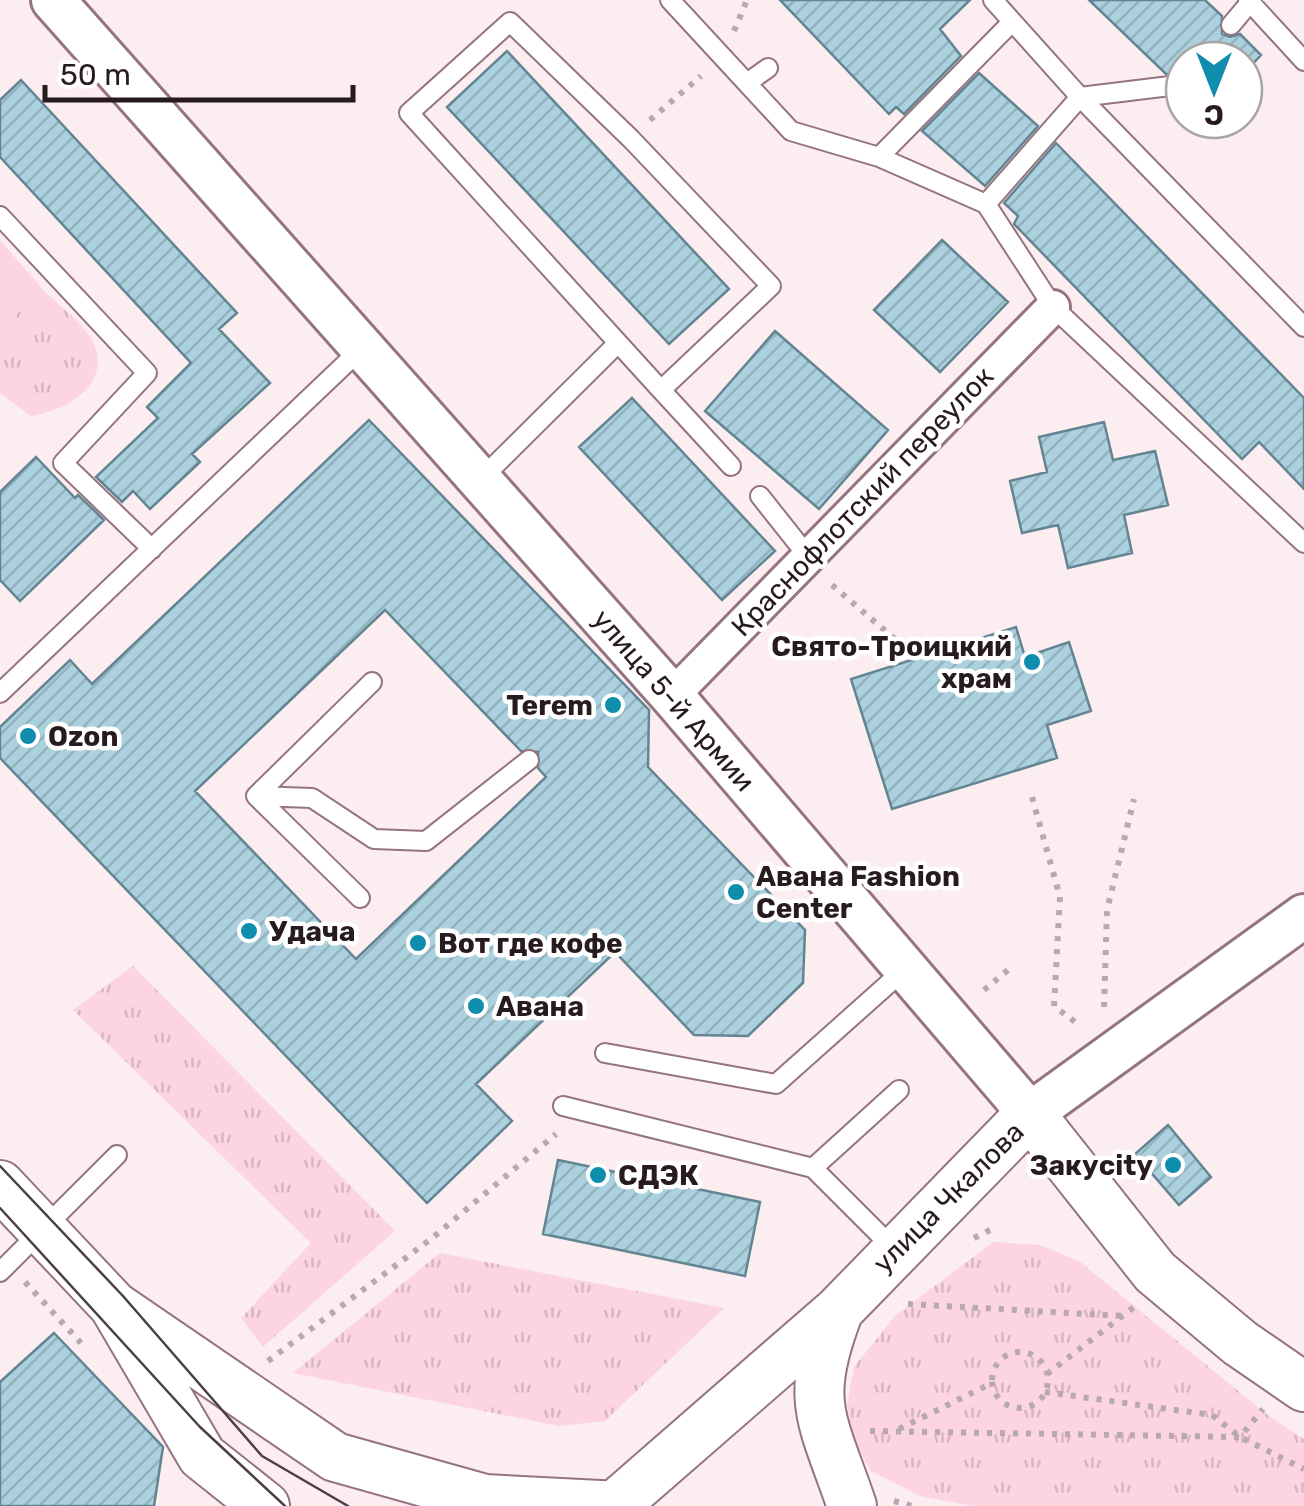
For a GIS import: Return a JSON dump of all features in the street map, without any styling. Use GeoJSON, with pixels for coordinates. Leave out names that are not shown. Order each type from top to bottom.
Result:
{"type":"FeatureCollection","features":[{"type":"Feature","properties":{"kind":"main road","name":"улица Чкалова"},"geometry":{"type":"LineString","coordinates":[[617,1506],[840,1310],[901,1270],[1030,1114]]}},
{"type":"Feature","properties":{"kind":"main road","name":"улица 5-й Армии"},"geometry":{"type":"LineString","coordinates":[[1030,1114],[1156,1272],[1240,1343],[1285,1397]]}},
{"type":"Feature","properties":{"kind":"main road"},"geometry":{"type":"LineString","coordinates":[[0,1185],[114,1306],[202,1456],[265,1506]]}},
{"type":"Feature","properties":{"kind":"main road"},"geometry":{"type":"LineString","coordinates":[[114,1306],[335,1457],[485,1499],[617,1506]]}},
{"type":"Feature","properties":{"kind":"main road"},"geometry":{"type":"LineString","coordinates":[[840,1310],[820,1360],[816,1402],[867,1499]]}},
{"type":"Feature","properties":{"kind":"street","name":"улица 5-й Армии"},"geometry":{"type":"LineString","coordinates":[[53,0],[480,480],[622,656],[672,696],[1030,1114]]}},
{"type":"Feature","properties":{"kind":"street","name":"Краснофлотский переулок"},"geometry":{"type":"LineString","coordinates":[[672,696],[815,566],[1053,307]]}},
{"type":"Feature","properties":{"kind":"street","name":"улица Чкалова"},"geometry":{"type":"LineString","coordinates":[[1030,1114],[1304,916]]}},
{"type":"Feature","properties":{"kind":"lane"},"geometry":{"type":"LineString","coordinates":[[670,0],[791,130],[879,157],[986,204],[1053,307],[1304,543]]}},
{"type":"Feature","properties":{"kind":"lane"},"geometry":{"type":"LineString","coordinates":[[992,0],[1080,97],[1304,326]]}},
{"type":"Feature","properties":{"kind":"lane"},"geometry":{"type":"LineString","coordinates":[[1231,25],[1250,1],[1304,61]]}},
{"type":"Feature","properties":{"kind":"lane"},"geometry":{"type":"LineString","coordinates":[[661,390],[770,286],[631,140],[510,22],[409,114],[618,343],[661,390],[731,466]]}},
{"type":"Feature","properties":{"kind":"lane"},"geometry":{"type":"LineString","coordinates":[[879,157],[1010,23]]}},
{"type":"Feature","properties":{"kind":"lane"},"geometry":{"type":"LineString","coordinates":[[748,83],[768,68]]}},
{"type":"Feature","properties":{"kind":"lane"},"geometry":{"type":"LineString","coordinates":[[986,204],[1080,97],[1164,87]]}},
{"type":"Feature","properties":{"kind":"lane"},"geometry":{"type":"LineString","coordinates":[[0,216],[147,373],[64,463],[152,549]]}},
{"type":"Feature","properties":{"kind":"lane"},"geometry":{"type":"LineString","coordinates":[[480,480],[618,343]]}},
{"type":"Feature","properties":{"kind":"lane"},"geometry":{"type":"LineString","coordinates":[[0,693],[362,348]]}},
{"type":"Feature","properties":{"kind":"lane"},"geometry":{"type":"LineString","coordinates":[[760,496],[815,566]]}},
{"type":"Feature","properties":{"kind":"lane"},"geometry":{"type":"LineString","coordinates":[[256,796],[372,682]]}},
{"type":"Feature","properties":{"kind":"lane"},"geometry":{"type":"LineString","coordinates":[[256,796],[312,798],[374,839],[426,841],[530,760]]}},
{"type":"Feature","properties":{"kind":"lane"},"geometry":{"type":"LineString","coordinates":[[256,796],[360,898]]}},
{"type":"Feature","properties":{"kind":"lane"},"geometry":{"type":"LineString","coordinates":[[604,1054],[776,1084],[906,968]]}},
{"type":"Feature","properties":{"kind":"lane"},"geometry":{"type":"LineString","coordinates":[[813,1168],[899,1090]]}},
{"type":"Feature","properties":{"kind":"lane"},"geometry":{"type":"LineString","coordinates":[[562,1106],[813,1168],[901,1270]]}},
{"type":"Feature","properties":{"kind":"lane"},"geometry":{"type":"LineString","coordinates":[[0,1272],[117,1155]]}},
{"type":"Feature","properties":{"kind":"path"},"geometry":{"type":"LineString","coordinates":[[815,566],[896,640]]}},
{"type":"Feature","properties":{"kind":"path"},"geometry":{"type":"LineString","coordinates":[[1032,796],[1060,897],[1054,1006],[1078,1025]]}},
{"type":"Feature","properties":{"kind":"path"},"geometry":{"type":"LineString","coordinates":[[1104,1007],[1107,910],[1134,799]]}},
{"type":"Feature","properties":{"kind":"path"},"geometry":{"type":"LineString","coordinates":[[984,990],[1008,970]]}},
{"type":"Feature","properties":{"kind":"path"},"geometry":{"type":"LineString","coordinates":[[259,1367],[431,1239],[555,1137]]}},
{"type":"Feature","properties":{"kind":"path"},"geometry":{"type":"LineString","coordinates":[[965,1242],[990,1230]]}},
{"type":"Feature","properties":{"kind":"path"},"geometry":{"type":"LineString","coordinates":[[901,1270],[897,1303],[1123,1316]]}},
{"type":"Feature","properties":{"kind":"path"},"geometry":{"type":"LineString","coordinates":[[1047,1374],[1143,1300]]}},
{"type":"Feature","properties":{"kind":"path"},"geometry":{"type":"LineString","coordinates":[[1011,1354],[1037,1358],[1047,1374],[1046,1392],[1033,1405],[1016,1408],[1000,1400],[992,1383],[997,1365],[1011,1354]]}},
{"type":"Feature","properties":{"kind":"path"},"geometry":{"type":"LineString","coordinates":[[894,1431],[992,1383]]}},
{"type":"Feature","properties":{"kind":"path"},"geometry":{"type":"LineString","coordinates":[[1046,1392],[1212,1415],[1240,1437],[1304,1469]]}},
{"type":"Feature","properties":{"kind":"path"},"geometry":{"type":"LineString","coordinates":[[860,1430],[1240,1437],[1285,1397]]}},
{"type":"Feature","properties":{"kind":"path"},"geometry":{"type":"LineString","coordinates":[[867,1499],[912,1506]]}},
{"type":"Feature","properties":{"kind":"green space"},"geometry":{"type":"Polygon","coordinates":[[[0,240],[45,292],[0,327],[0,240]]]}},
{"type":"Feature","properties":{"kind":"green space"},"geometry":{"type":"Polygon","coordinates":[[[45,292],[90,337],[97,353],[97,367],[93,380],[73,400],[31,416],[0,393],[0,327],[45,292]]]}},
{"type":"Feature","properties":{"kind":"green space"},"geometry":{"type":"Polygon","coordinates":[[[133,966],[395,1231],[263,1347],[241,1318],[311,1243],[73,1010],[133,966]]]}},
{"type":"Feature","properties":{"kind":"green space"},"geometry":{"type":"Polygon","coordinates":[[[993,1242],[1040,1245],[1079,1261],[1270,1417],[1304,1439],[1304,1506],[973,1506],[920,1496],[871,1471],[853,1439],[847,1404],[854,1367],[895,1316],[993,1242]]]}},
{"type":"Feature","properties":{"kind":"green space"},"geometry":{"type":"Polygon","coordinates":[[[440,1253],[724,1308],[605,1421],[559,1426],[293,1373],[440,1253]]]}},
{"type":"Feature","properties":{"kind":"building"},"geometry":{"type":"Polygon","coordinates":[[[780,0],[970,0],[940,29],[961,56],[904,114],[896,107],[889,114],[780,0]]]}},
{"type":"Feature","properties":{"kind":"building"},"geometry":{"type":"Polygon","coordinates":[[[1089,0],[1205,0],[1222,16],[1222,34],[1240,34],[1246,40],[1164,40],[1164,72],[1089,0]]]}},
{"type":"Feature","properties":{"kind":"building"},"geometry":{"type":"Polygon","coordinates":[[[507,51],[729,289],[669,344],[447,107],[507,51]]]}},
{"type":"Feature","properties":{"kind":"building"},"geometry":{"type":"Polygon","coordinates":[[[979,73],[1038,126],[985,186],[922,131],[979,73]]]}},
{"type":"Feature","properties":{"kind":"building"},"geometry":{"type":"Polygon","coordinates":[[[21,80],[237,313],[219,329],[270,383],[192,454],[200,462],[150,509],[133,491],[122,502],[96,477],[158,418],[147,407],[191,363],[0,157],[0,100],[21,80]]]}},
{"type":"Feature","properties":{"kind":"building"},"geometry":{"type":"Polygon","coordinates":[[[1056,143],[1304,398],[1304,489],[1259,442],[1242,459],[1014,224],[1018,216],[1004,203],[1056,143]]]}},
{"type":"Feature","properties":{"kind":"building"},"geometry":{"type":"Polygon","coordinates":[[[942,240],[1008,302],[940,372],[874,310],[942,240]]]}},
{"type":"Feature","properties":{"kind":"building"},"geometry":{"type":"Polygon","coordinates":[[[775,331],[888,430],[819,509],[705,411],[775,331]]]}},
{"type":"Feature","properties":{"kind":"building"},"geometry":{"type":"Polygon","coordinates":[[[632,398],[775,551],[722,600],[579,447],[632,398]]]}},
{"type":"Feature","properties":{"kind":"building"},"geometry":{"type":"Polygon","coordinates":[[[369,420],[649,710],[648,767],[805,930],[803,983],[748,1036],[694,1035],[615,952],[476,1084],[512,1121],[427,1203],[0,758],[0,727],[70,660],[92,684],[369,420]],[[385,610],[195,791],[356,959],[546,777],[538,768],[538,752],[521,751],[385,610]]]}},
{"type":"Feature","properties":{"kind":"building"},"geometry":{"type":"Polygon","coordinates":[[[1104,422],[1113,460],[1155,451],[1168,505],[1124,515],[1132,553],[1068,568],[1058,525],[1022,533],[1010,481],[1047,472],[1039,437],[1104,422]]]}},
{"type":"Feature","properties":{"kind":"building"},"geometry":{"type":"Polygon","coordinates":[[[36,457],[75,498],[78,495],[104,520],[20,601],[0,580],[0,492],[36,457]]]}},
{"type":"Feature","properties":{"kind":"building"},"geometry":{"type":"Polygon","coordinates":[[[1016,627],[1025,657],[1069,642],[1091,711],[1047,725],[1057,758],[892,809],[851,679],[1016,627]]]}},
{"type":"Feature","properties":{"kind":"building","name":"Закуcity"},"geometry":{"type":"Polygon","coordinates":[[[1168,1125],[1211,1177],[1179,1205],[1135,1154],[1168,1125]]]}},
{"type":"Feature","properties":{"kind":"building"},"geometry":{"type":"Polygon","coordinates":[[[558,1160],[760,1202],[745,1276],[543,1234],[558,1160]]]}},
{"type":"Feature","properties":{"kind":"building"},"geometry":{"type":"Polygon","coordinates":[[[54,1333],[163,1447],[154,1506],[0,1506],[0,1382],[54,1333]]]}},
{"type":"Feature","properties":{"kind":"tram line"},"geometry":{"type":"LineString","coordinates":[[0,1166],[123,1296],[262,1456],[348,1506]]}},
{"type":"Feature","properties":{"kind":"tram line"},"geometry":{"type":"LineString","coordinates":[[0,1208],[200,1427],[285,1506]]}},
{"type":"Feature","properties":{"kind":"place","name":"Свято-Троицкий храм"},"geometry":{"type":"Point","coordinates":[1032,662]}},
{"type":"Feature","properties":{"kind":"place","name":"Terem"},"geometry":{"type":"Point","coordinates":[613,705]}},
{"type":"Feature","properties":{"kind":"place","name":"Ozon"},"geometry":{"type":"Point","coordinates":[28,736]}},
{"type":"Feature","properties":{"kind":"place","name":"Авана Fashion Center"},"geometry":{"type":"Point","coordinates":[736,892]}},
{"type":"Feature","properties":{"kind":"place","name":"Удача"},"geometry":{"type":"Point","coordinates":[249,931]}},
{"type":"Feature","properties":{"kind":"place","name":"Вот где кофе"},"geometry":{"type":"Point","coordinates":[418,943]}},
{"type":"Feature","properties":{"kind":"place","name":"Авана"},"geometry":{"type":"Point","coordinates":[476,1006]}},
{"type":"Feature","properties":{"kind":"place","name":"Закуcity"},"geometry":{"type":"Point","coordinates":[1173,1165]}},
{"type":"Feature","properties":{"kind":"place","name":"СДЭК"},"geometry":{"type":"Point","coordinates":[598,1175]}}]}
